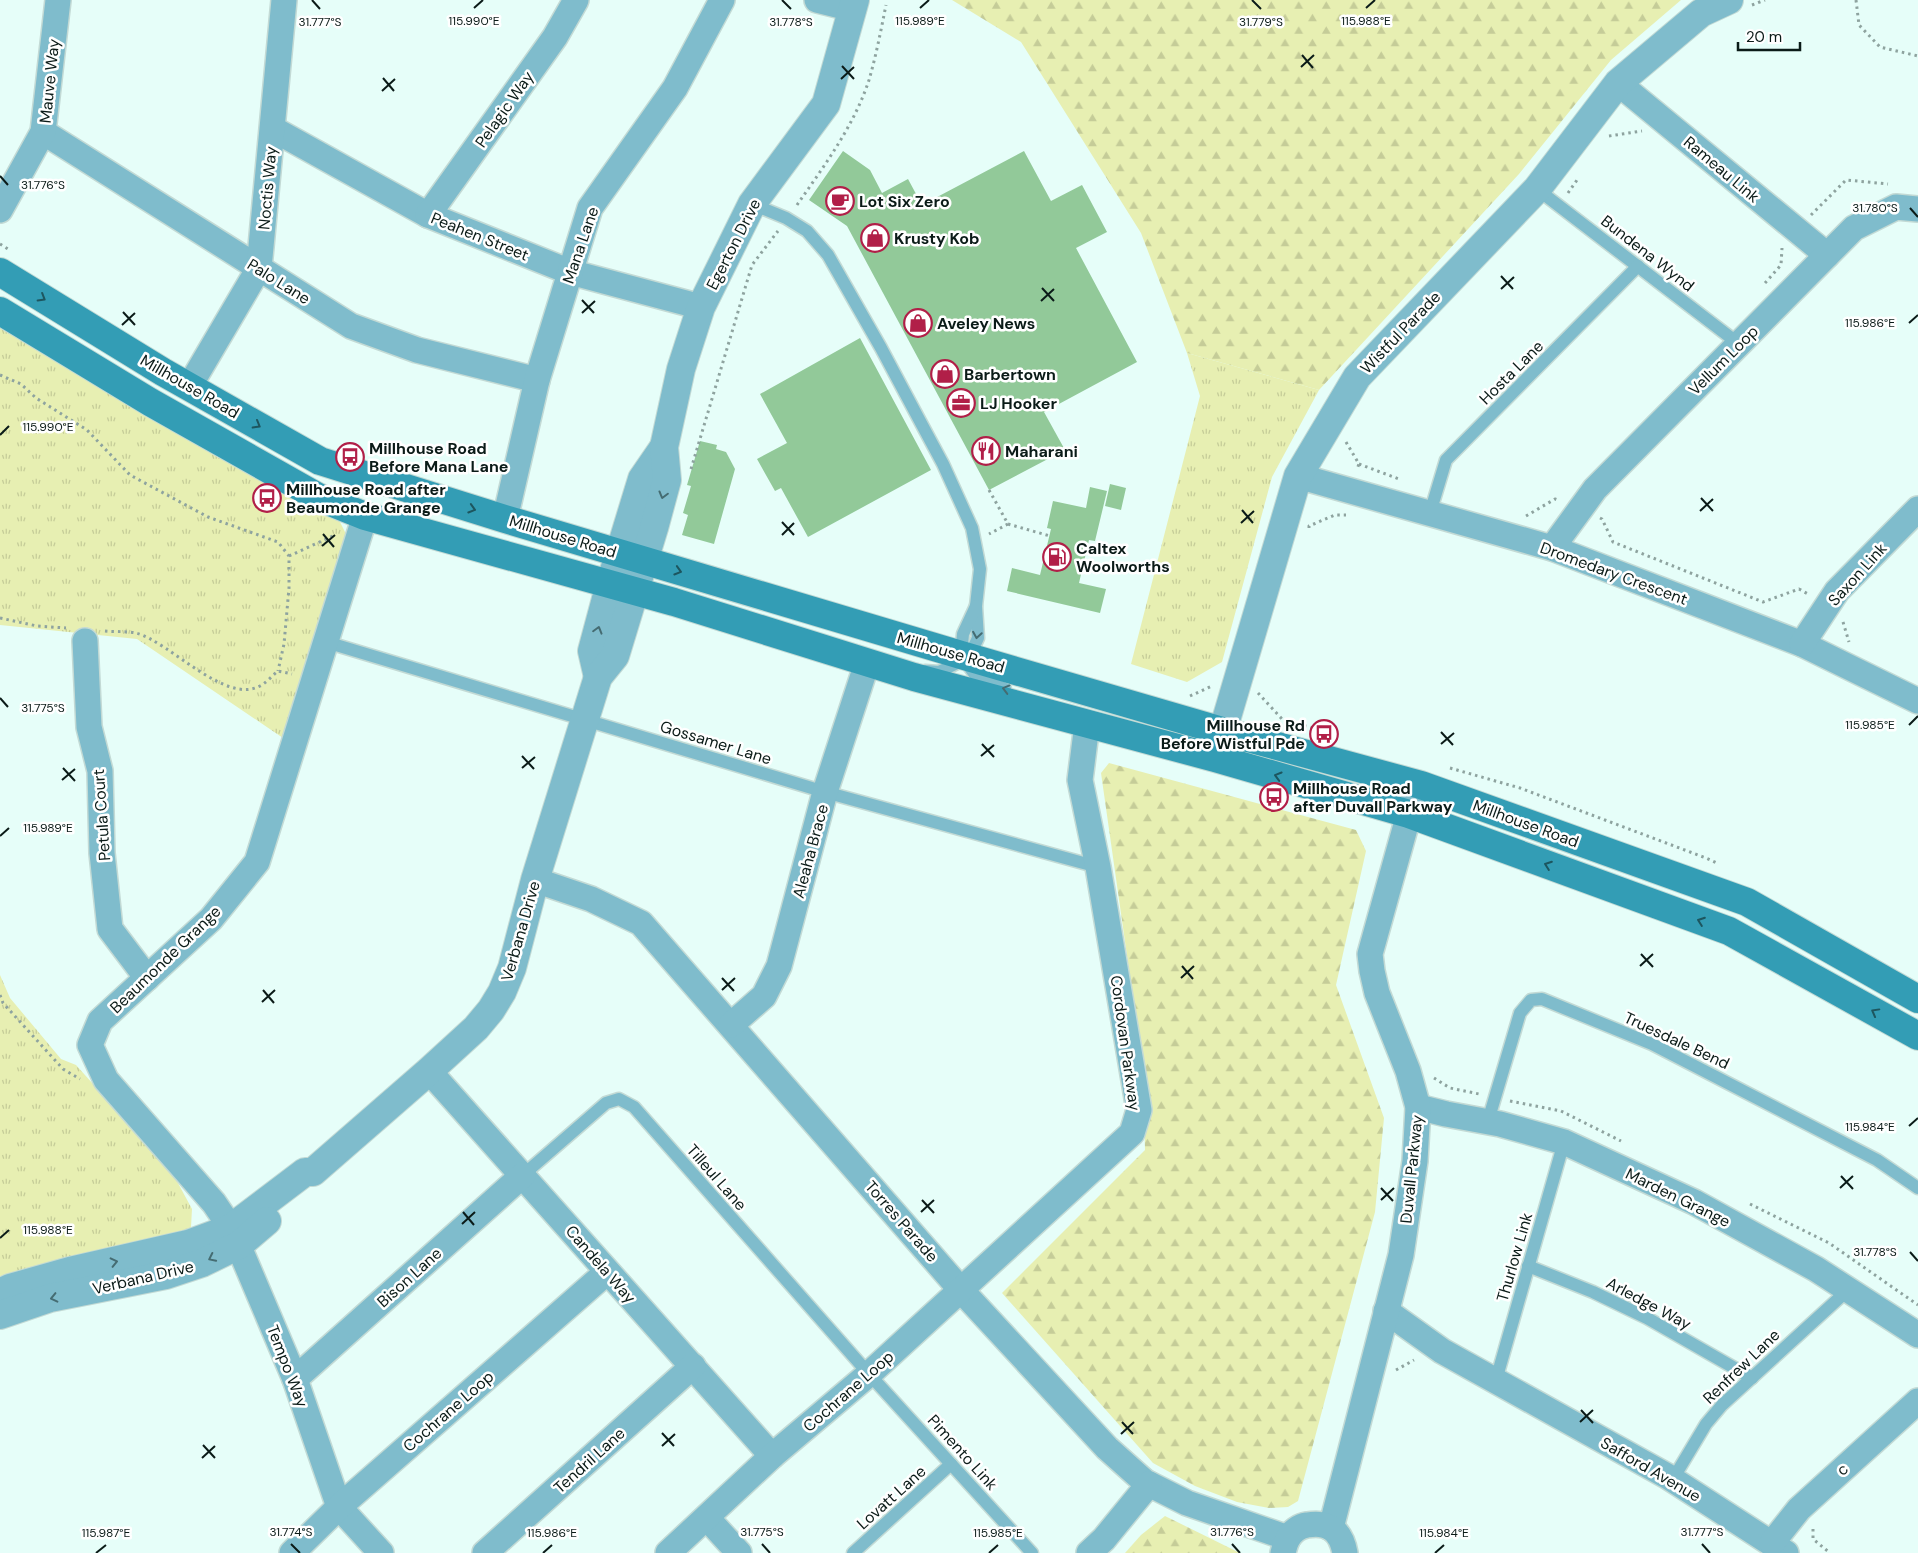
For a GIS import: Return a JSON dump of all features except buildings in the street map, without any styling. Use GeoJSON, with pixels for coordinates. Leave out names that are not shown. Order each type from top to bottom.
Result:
{"type":"FeatureCollection","features":[{"type":"Feature","properties":{"kind":"main road","name":"Millhouse Road"},"geometry":{"type":"LineString","coordinates":[[4,261],[190,387],[320,461],[505,519],[964,657],[1222,732],[1421,785],[1747,902],[1918,999]]}},
{"type":"Feature","properties":{"kind":"main road","name":"Millhouse Road"},"geometry":{"type":"LineString","coordinates":[[0,311],[150,402],[318,497],[366,516],[622,588],[903,674],[1034,700],[1087,724],[1215,758],[1409,814],[1729,931],[1918,1036]]}},
{"type":"Feature","properties":{"kind":"main road"},"geometry":{"type":"LineString","coordinates":[[1729,931],[1747,902]]}},
{"type":"Feature","properties":{"kind":"street","name":"Mauve Way"},"geometry":{"type":"LineString","coordinates":[[0,210],[43,132],[58,0]]}},
{"type":"Feature","properties":{"kind":"street","name":"Noctis Way"},"geometry":{"type":"LineString","coordinates":[[190,387],[259,268],[284,0]]}},
{"type":"Feature","properties":{"kind":"street","name":"Pelagic Way"},"geometry":{"type":"LineString","coordinates":[[428,215],[555,37],[576,0]]}},
{"type":"Feature","properties":{"kind":"street","name":"Mana Lane"},"geometry":{"type":"LineString","coordinates":[[505,519],[537,380],[590,208],[675,88],[722,0]]}},
{"type":"Feature","properties":{"kind":"street"},"geometry":{"type":"LineString","coordinates":[[817,0],[854,4]]}},
{"type":"Feature","properties":{"kind":"street","name":"Wistful Parade"},"geometry":{"type":"LineString","coordinates":[[1215,758],[1298,476],[1357,377],[1547,196],[1618,83],[1701,13],[1729,0]]}},
{"type":"Feature","properties":{"kind":"street","name":"Egerton Drive"},"geometry":{"type":"LineString","coordinates":[[631,557],[642,479],[664,447],[681,369],[701,307],[752,204],[826,104],[854,4]]}},
{"type":"Feature","properties":{"kind":"street","name":"Rameau Link"},"geometry":{"type":"LineString","coordinates":[[1618,83],[1827,255]]}},
{"type":"Feature","properties":{"kind":"street","name":"Peahen Street"},"geometry":{"type":"LineString","coordinates":[[273,129],[428,215],[570,272],[701,307]]}},
{"type":"Feature","properties":{"kind":"street","name":"Palo Lane"},"geometry":{"type":"LineString","coordinates":[[43,132],[351,326],[417,350],[537,380]]}},
{"type":"Feature","properties":{"kind":"street","name":"Vellum Loop"},"geometry":{"type":"LineString","coordinates":[[1552,548],[1595,489],[1854,228],[1896,207],[1918,209]]}},
{"type":"Feature","properties":{"kind":"street","name":"Dromedary Crescent"},"geometry":{"type":"LineString","coordinates":[[1298,476],[1552,548],[1802,644],[1918,701]]}},
{"type":"Feature","properties":{"kind":"street","name":"Saxon Link"},"geometry":{"type":"LineString","coordinates":[[1802,644],[1837,591],[1918,509]]}},
{"type":"Feature","properties":{"kind":"street","name":"Beaumonde Grange"},"geometry":{"type":"LineString","coordinates":[[235,1236],[214,1203],[106,1080],[90,1045],[100,1021],[211,919],[257,862],[366,516]]}},
{"type":"Feature","properties":{"kind":"street","name":"Verbana Drive"},"geometry":{"type":"LineString","coordinates":[[0,1315],[50,1298],[166,1275],[202,1263],[235,1236],[304,1172],[313,1172],[429,1071],[476,1028],[491,1010],[502,992],[512,968],[535,880],[598,677],[615,656],[622,588],[631,557]]}},
{"type":"Feature","properties":{"kind":"street","name":"Petula Court"},"geometry":{"type":"LineString","coordinates":[[85,633],[89,727],[100,771],[102,853],[110,929],[148,978]]}},
{"type":"Feature","properties":{"kind":"street","name":"Aleaha Brace"},"geometry":{"type":"LineString","coordinates":[[730,1025],[764,996],[779,966],[825,792],[867,663]]}},
{"type":"Feature","properties":{"kind":"street","name":"Cordovan Parkway"},"geometry":{"type":"LineString","coordinates":[[961,1290],[1132,1133],[1139,1110],[1098,867],[1080,780],[1087,724]]}},
{"type":"Feature","properties":{"kind":"street","name":"Duvall Parkway"},"geometry":{"type":"LineString","coordinates":[[1331,1528],[1401,1255],[1415,1160],[1418,1107],[1408,1071],[1377,993],[1370,954],[1409,814],[1421,785]]}},
{"type":"Feature","properties":{"kind":"street","name":"Torres Parade"},"geometry":{"type":"LineString","coordinates":[[535,880],[591,899],[641,923],[961,1290],[1107,1448],[1150,1484],[1187,1503],[1285,1546]]}},
{"type":"Feature","properties":{"kind":"street","name":"Candela Way"},"geometry":{"type":"LineString","coordinates":[[429,1071],[772,1456]]}},
{"type":"Feature","properties":{"kind":"street","name":"Marden Grange"},"geometry":{"type":"LineString","coordinates":[[1418,1107],[1488,1121],[1564,1142],[1694,1202],[1816,1269],[1918,1335]]}},
{"type":"Feature","properties":{"kind":"street","name":"Bison Lane"},"geometry":{"type":"LineString","coordinates":[[295,1379],[523,1175]]}},
{"type":"Feature","properties":{"kind":"street","name":"Verbana Drive"},"geometry":{"type":"LineString","coordinates":[[0,1293],[10,1288],[70,1272],[188,1244],[235,1236]]}},
{"type":"Feature","properties":{"kind":"street","name":"Tempo Way"},"geometry":{"type":"LineString","coordinates":[[235,1236],[295,1379],[339,1507]]}},
{"type":"Feature","properties":{"kind":"street","name":"Cochrane Loop"},"geometry":{"type":"LineString","coordinates":[[292,1553],[339,1507],[607,1272]]}},
{"type":"Feature","properties":{"kind":"street","name":"Cochrane Loop"},"geometry":{"type":"LineString","coordinates":[[668,1553],[772,1456],[869,1374],[961,1290]]}},
{"type":"Feature","properties":{"kind":"street","name":"Safford Avenue"},"geometry":{"type":"LineString","coordinates":[[1386,1311],[1442,1350],[1673,1479],[1779,1548]]}},
{"type":"Feature","properties":{"kind":"street","name":"Tendril Lane"},"geometry":{"type":"LineString","coordinates":[[485,1553],[693,1366]]}},
{"type":"Feature","properties":{"kind":"street","name":"c"},"geometry":{"type":"LineString","coordinates":[[1779,1548],[1799,1509],[1918,1400]]}},
{"type":"Feature","properties":{"kind":"street"},"geometry":{"type":"LineString","coordinates":[[1089,1553],[1110,1533],[1150,1484]]}},
{"type":"Feature","properties":{"kind":"street"},"geometry":{"type":"LineString","coordinates":[[339,1507],[381,1553]]}},
{"type":"Feature","properties":{"kind":"street"},"geometry":{"type":"LineString","coordinates":[[707,1518],[739,1553]]}},
{"type":"Feature","properties":{"kind":"street"},"geometry":{"type":"LineString","coordinates":[[1285,1546],[1293,1532],[1302,1526],[1323,1524],[1337,1534],[1343,1542],[1345,1553]]}},
{"type":"Feature","properties":{"kind":"lane","name":"Bundena Wynd"},"geometry":{"type":"LineString","coordinates":[[1547,196],[1739,344]]}},
{"type":"Feature","properties":{"kind":"lane"},"geometry":{"type":"LineString","coordinates":[[752,204],[787,219],[807,231],[828,255],[881,348],[948,473],[972,528],[980,569],[976,606],[963,634],[964,657],[976,676],[999,688],[1034,700]]}},
{"type":"Feature","properties":{"kind":"lane","name":"Hosta Lane"},"geometry":{"type":"LineString","coordinates":[[1430,513],[1446,460],[1638,266]]}},
{"type":"Feature","properties":{"kind":"lane","name":"Gossamer Lane"},"geometry":{"type":"LineString","coordinates":[[326,642],[825,792],[1098,867]]}},
{"type":"Feature","properties":{"kind":"lane"},"geometry":{"type":"LineString","coordinates":[[903,674],[919,670],[939,672],[964,657]]}},
{"type":"Feature","properties":{"kind":"lane","name":"Truesdale Bend"},"geometry":{"type":"LineString","coordinates":[[1488,1121],[1520,1013],[1531,1000],[1542,998],[1652,1044],[1877,1160],[1918,1188]]}},
{"type":"Feature","properties":{"kind":"lane","name":"Tilleul Lane"},"geometry":{"type":"LineString","coordinates":[[523,1175],[606,1103],[619,1099],[634,1107],[869,1374]]}},
{"type":"Feature","properties":{"kind":"lane","name":"Thurlow Link"},"geometry":{"type":"LineString","coordinates":[[1496,1380],[1564,1142]]}},
{"type":"Feature","properties":{"kind":"lane","name":"Arledge Way"},"geometry":{"type":"LineString","coordinates":[[1528,1266],[1593,1292],[1647,1318],[1752,1378]]}},
{"type":"Feature","properties":{"kind":"lane","name":"Renfrew Lane"},"geometry":{"type":"LineString","coordinates":[[1673,1479],[1706,1424],[1722,1405],[1848,1290]]}},
{"type":"Feature","properties":{"kind":"lane","name":"Pimento Link"},"geometry":{"type":"LineString","coordinates":[[869,1374],[1032,1553]]}},
{"type":"Feature","properties":{"kind":"lane","name":"Lovatt Lane"},"geometry":{"type":"LineString","coordinates":[[853,1553],[951,1464]]}},
{"type":"Feature","properties":{"kind":"path"},"geometry":{"type":"LineString","coordinates":[[1856,0],[1859,25],[1880,47],[1918,56]]}},
{"type":"Feature","properties":{"kind":"path"},"geometry":{"type":"LineString","coordinates":[[688,478],[752,265],[836,150],[868,81],[886,5]]}},
{"type":"Feature","properties":{"kind":"path"},"geometry":{"type":"LineString","coordinates":[[1604,136],[1643,131]]}},
{"type":"Feature","properties":{"kind":"path"},"geometry":{"type":"LineString","coordinates":[[1547,196],[1568,194],[1578,177]]}},
{"type":"Feature","properties":{"kind":"path"},"geometry":{"type":"LineString","coordinates":[[1796,230],[1846,180],[1891,185]]}},
{"type":"Feature","properties":{"kind":"path"},"geometry":{"type":"LineString","coordinates":[[0,244],[4,261]]}},
{"type":"Feature","properties":{"kind":"path"},"geometry":{"type":"LineString","coordinates":[[0,375],[21,384],[36,398],[87,430],[130,474],[208,516],[278,542],[289,556],[287,616],[284,644],[278,671],[259,687],[240,690],[223,685],[157,644],[136,634],[85,633],[0,618]]}},
{"type":"Feature","properties":{"kind":"path"},"geometry":{"type":"LineString","coordinates":[[1350,434],[1345,442],[1359,464],[1403,480]]}},
{"type":"Feature","properties":{"kind":"path"},"geometry":{"type":"LineString","coordinates":[[1335,515],[1359,464]]}},
{"type":"Feature","properties":{"kind":"path"},"geometry":{"type":"LineString","coordinates":[[1524,517],[1555,499],[1602,519],[1613,542],[1763,602],[1799,588],[1841,614],[1849,643]]}},
{"type":"Feature","properties":{"kind":"path"},"geometry":{"type":"LineString","coordinates":[[1008,524],[1050,536]]}},
{"type":"Feature","properties":{"kind":"path"},"geometry":{"type":"LineString","coordinates":[[289,556],[343,531]]}},
{"type":"Feature","properties":{"kind":"path"},"geometry":{"type":"LineString","coordinates":[[278,671],[294,674],[314,682]]}},
{"type":"Feature","properties":{"kind":"path"},"geometry":{"type":"LineString","coordinates":[[0,996],[3,1003],[63,1069],[84,1082]]}},
{"type":"Feature","properties":{"kind":"path"},"geometry":{"type":"LineString","coordinates":[[1434,1077],[1450,1088],[1561,1111],[1623,1142]]}},
{"type":"Feature","properties":{"kind":"path"},"geometry":{"type":"LineString","coordinates":[[1749,1204],[1829,1243],[1918,1305]]}},
{"type":"Feature","properties":{"kind":"path"},"geometry":{"type":"LineString","coordinates":[[1391,1373],[1415,1359]]}},
{"type":"Feature","properties":{"kind":"green space"},"geometry":{"type":"Polygon","coordinates":[[[952,0],[1681,0],[1611,60],[1519,174],[1319,390],[1187,353],[1141,233],[1021,42],[952,0]]]}},
{"type":"Feature","properties":{"kind":"green space"},"geometry":{"type":"Polygon","coordinates":[[[0,320],[338,518],[346,534],[344,553],[283,738],[137,639],[0,625],[0,320]]]}},
{"type":"Feature","properties":{"kind":"green space"},"geometry":{"type":"Polygon","coordinates":[[[1187,353],[1319,390],[1272,477],[1222,662],[1187,682],[1131,664],[1200,396],[1187,353]]]}},
{"type":"Feature","properties":{"kind":"green space"},"geometry":{"type":"Polygon","coordinates":[[[1109,763],[1356,830],[1366,851],[1336,985],[1384,1118],[1375,1212],[1298,1501],[1288,1507],[1269,1508],[1237,1502],[1195,1486],[1153,1463],[1002,1293],[1145,1150],[1143,1068],[1101,773],[1109,763]]]}},
{"type":"Feature","properties":{"kind":"green space"},"geometry":{"type":"Polygon","coordinates":[[[0,975],[10,998],[61,1059],[76,1065],[172,1172],[192,1209],[191,1227],[183,1239],[0,1288],[0,975]]]}},
{"type":"Feature","properties":{"kind":"green space"},"geometry":{"type":"Polygon","coordinates":[[[1165,1516],[1240,1553],[1125,1553],[1141,1535],[1165,1516]]]}},
{"type":"Feature","properties":{"kind":"place","name":"Lot Six Zero"},"geometry":{"type":"Point","coordinates":[840,201]}},
{"type":"Feature","properties":{"kind":"place","name":"Krusty Kob"},"geometry":{"type":"Point","coordinates":[875,238]}},
{"type":"Feature","properties":{"kind":"place","name":"Aveley News"},"geometry":{"type":"Point","coordinates":[918,323]}},
{"type":"Feature","properties":{"kind":"place","name":"Barbertown"},"geometry":{"type":"Point","coordinates":[945,374]}},
{"type":"Feature","properties":{"kind":"place","name":"LJ Hooker"},"geometry":{"type":"Point","coordinates":[961,403]}},
{"type":"Feature","properties":{"kind":"place","name":"Maharani"},"geometry":{"type":"Point","coordinates":[986,451]}},
{"type":"Feature","properties":{"kind":"place","name":"Millhouse Road Before Mana Lane"},"geometry":{"type":"Point","coordinates":[350,457]}},
{"type":"Feature","properties":{"kind":"place","name":"Millhouse Road after Beaumonde Grange"},"geometry":{"type":"Point","coordinates":[267,498]}},
{"type":"Feature","properties":{"kind":"place","name":"Caltex Woolworths"},"geometry":{"type":"Point","coordinates":[1057,557]}},
{"type":"Feature","properties":{"kind":"place","name":"Millhouse Rd Before Wistful Pde"},"geometry":{"type":"Point","coordinates":[1324,734]}},
{"type":"Feature","properties":{"kind":"place","name":"Millhouse Road after Duvall Parkway"},"geometry":{"type":"Point","coordinates":[1274,797]}}]}
